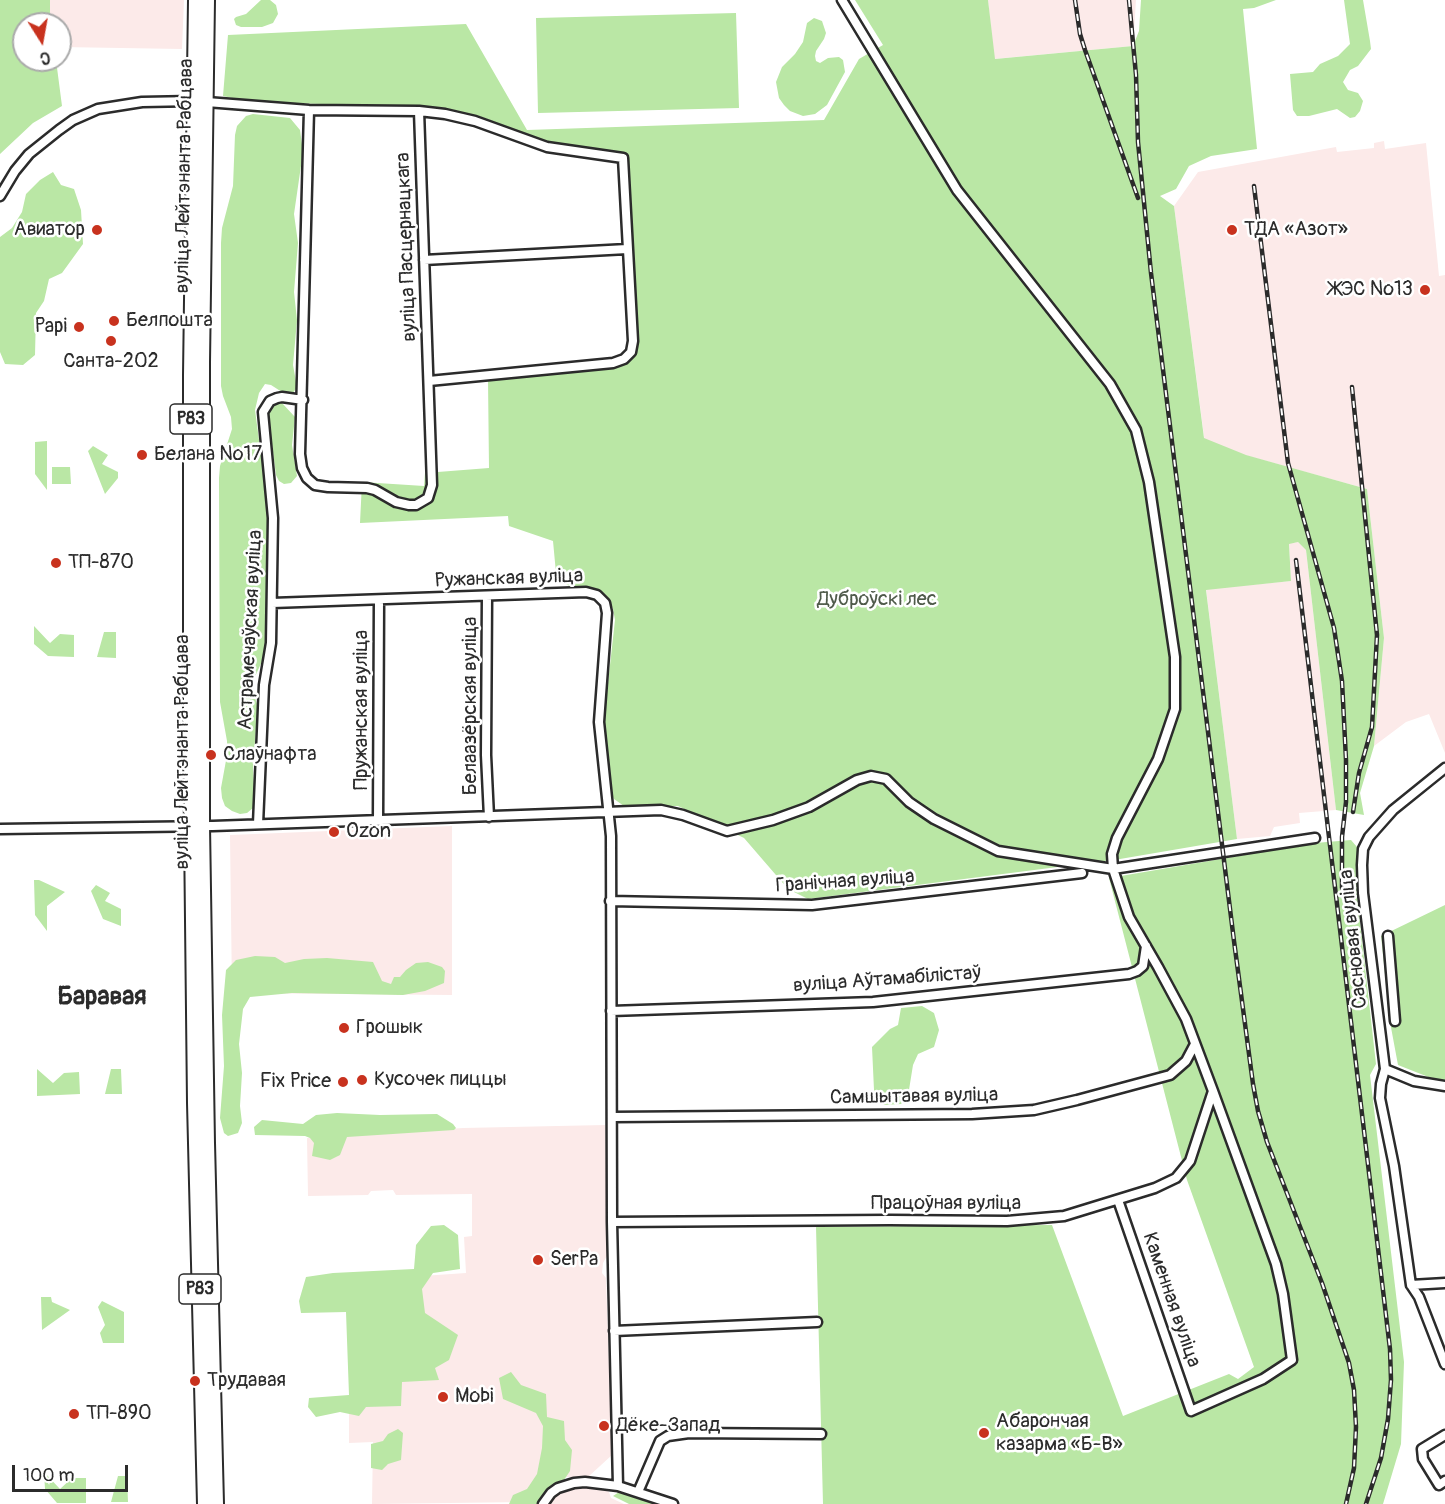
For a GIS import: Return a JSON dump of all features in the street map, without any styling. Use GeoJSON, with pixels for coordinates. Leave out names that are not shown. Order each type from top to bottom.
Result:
{"type":"FeatureCollection","features":[{"type":"Feature","properties":{"kind":"highway","name":"вуліца Лейтэнанта Рабцава"},"geometry":{"type":"LineString","coordinates":[[196,0],[200,101],[202,362],[197,826],[205,1504]]}},
{"type":"Feature","properties":{"kind":"highway","name":"вуліца Лейтэнанта Рабцава"},"geometry":{"type":"LineString","coordinates":[[200,101],[207,0]]}},
{"type":"Feature","properties":{"kind":"highway","name":"вуліца Лейтэнанта Рабцава"},"geometry":{"type":"LineString","coordinates":[[201,1122],[216,1504]]}},
{"type":"Feature","properties":{"kind":"street"},"geometry":{"type":"LineString","coordinates":[[842,0],[967,203],[1110,384],[1136,430],[1146,471],[1175,657],[1175,709],[1158,759],[1117,838],[1112,854],[1113,869],[1129,917],[1186,1019],[1213,1091]]}},
{"type":"Feature","properties":{"kind":"street"},"geometry":{"type":"LineString","coordinates":[[0,196],[15,171],[29,154],[59,130],[98,110],[128,103],[200,101],[309,110],[419,111],[475,121],[563,151],[623,158],[633,341],[627,356],[613,363],[429,381]]}},
{"type":"Feature","properties":{"kind":"street"},"geometry":{"type":"LineString","coordinates":[[303,400],[309,110]]}},
{"type":"Feature","properties":{"kind":"street","name":"вуліца Пасцернацкага"},"geometry":{"type":"LineString","coordinates":[[303,400],[300,454],[302,468],[311,482],[328,487],[367,488],[396,502],[409,505],[423,502],[428,498],[432,485],[419,111]]}},
{"type":"Feature","properties":{"kind":"street"},"geometry":{"type":"LineString","coordinates":[[424,260],[627,249]]}},
{"type":"Feature","properties":{"kind":"street","name":"Астрамечаўская вуліца"},"geometry":{"type":"LineString","coordinates":[[258,824],[264,685],[270,653],[272,603],[273,518],[263,412],[270,401],[277,398],[303,400]]}},
{"type":"Feature","properties":{"kind":"street","name":"Ружанская вуліца"},"geometry":{"type":"LineString","coordinates":[[272,603],[592,593],[597,595],[605,603],[607,613],[599,722],[609,812]]}},
{"type":"Feature","properties":{"kind":"street","name":"Белаазёрская вуліца"},"geometry":{"type":"LineString","coordinates":[[487,596],[486,755],[489,817]]}},
{"type":"Feature","properties":{"kind":"street","name":"Пружанская вуліца"},"geometry":{"type":"LineString","coordinates":[[378,821],[379,600]]}},
{"type":"Feature","properties":{"kind":"street","name":"Сасновая вуліца"},"geometry":{"type":"LineString","coordinates":[[1445,768],[1393,810],[1369,837],[1363,849],[1363,893],[1385,1069],[1380,1098],[1394,1166],[1411,1286],[1419,1297],[1445,1364]]}},
{"type":"Feature","properties":{"kind":"street"},"geometry":{"type":"LineString","coordinates":[[0,829],[378,821],[661,810],[683,815],[727,831],[773,820],[809,807],[857,780],[871,776],[886,779],[909,802],[934,819],[998,851],[1113,869],[1315,837]]}},
{"type":"Feature","properties":{"kind":"street"},"geometry":{"type":"LineString","coordinates":[[609,812],[611,837],[612,1222],[618,1486]]}},
{"type":"Feature","properties":{"kind":"street","name":"Гранічная вуліца"},"geometry":{"type":"LineString","coordinates":[[610,902],[812,905],[1082,873]]}},
{"type":"Feature","properties":{"kind":"street"},"geometry":{"type":"LineString","coordinates":[[1388,936],[1395,1021]]}},
{"type":"Feature","properties":{"kind":"street","name":"вуліца Аўтамабілістаў"},"geometry":{"type":"LineString","coordinates":[[611,1011],[873,1002],[1129,974],[1143,966],[1146,946]]}},
{"type":"Feature","properties":{"kind":"street","name":"Самшытавая вуліца"},"geometry":{"type":"LineString","coordinates":[[613,1117],[972,1114],[1034,1110],[1170,1075],[1186,1061],[1195,1044]]}},
{"type":"Feature","properties":{"kind":"street"},"geometry":{"type":"LineString","coordinates":[[1385,1069],[1414,1081],[1445,1086]]}},
{"type":"Feature","properties":{"kind":"street","name":"Працоўная вуліца"},"geometry":{"type":"LineString","coordinates":[[612,1222],[1022,1221],[1064,1216],[1163,1185],[1181,1174],[1190,1161],[1213,1091]]}},
{"type":"Feature","properties":{"kind":"street","name":"Каменная вуліца"},"geometry":{"type":"LineString","coordinates":[[1118,1200],[1191,1411],[1263,1378],[1292,1360],[1283,1294],[1275,1264],[1213,1091]]}},
{"type":"Feature","properties":{"kind":"street"},"geometry":{"type":"LineString","coordinates":[[1411,1286],[1445,1282]]}},
{"type":"Feature","properties":{"kind":"street"},"geometry":{"type":"LineString","coordinates":[[614,1331],[817,1322]]}},
{"type":"Feature","properties":{"kind":"street"},"geometry":{"type":"LineString","coordinates":[[638,1492],[660,1441],[668,1436],[689,1433],[820,1434]]}},
{"type":"Feature","properties":{"kind":"street"},"geometry":{"type":"LineString","coordinates":[[1445,1435],[1422,1449],[1423,1459],[1439,1485],[1445,1481]]}},
{"type":"Feature","properties":{"kind":"street"},"geometry":{"type":"LineString","coordinates":[[543,1504],[558,1488],[574,1483],[618,1486],[674,1504]]}},
{"type":"Feature","properties":{"kind":"shaded area"},"geometry":{"type":"Polygon","coordinates":[[[50,0],[184,0],[182,49],[72,47],[72,12],[50,12],[50,0]]]}},
{"type":"Feature","properties":{"kind":"shaded area"},"geometry":{"type":"Polygon","coordinates":[[[988,0],[1136,0],[1133,46],[994,59],[988,0]]]}},
{"type":"Feature","properties":{"kind":"shaded area"},"geometry":{"type":"Polygon","coordinates":[[[1384,141],[1385,149],[1426,143],[1439,276],[1445,275],[1445,753],[1429,714],[1406,722],[1374,746],[1384,638],[1367,489],[1205,444],[1174,206],[1198,172],[1336,147],[1337,152],[1374,148],[1374,143],[1384,141]]]}},
{"type":"Feature","properties":{"kind":"shaded area"},"geometry":{"type":"Polygon","coordinates":[[[1298,542],[1306,550],[1336,810],[1299,813],[1300,823],[1274,827],[1270,836],[1237,839],[1206,589],[1291,581],[1289,543],[1298,542]]]}},
{"type":"Feature","properties":{"kind":"shaded area"},"geometry":{"type":"Polygon","coordinates":[[[452,826],[452,995],[232,993],[230,835],[452,826]]]}},
{"type":"Feature","properties":{"kind":"shaded area"},"geometry":{"type":"Polygon","coordinates":[[[605,1125],[608,1254],[603,1263],[602,1273],[606,1278],[612,1455],[588,1477],[543,1477],[525,1502],[372,1504],[373,1442],[349,1443],[349,1281],[466,1273],[464,1237],[472,1236],[472,1194],[396,1195],[393,1190],[371,1191],[368,1195],[308,1196],[307,1138],[463,1128],[605,1125]]]}},
{"type":"Feature","properties":{"kind":"shaded area"},"geometry":{"type":"Polygon","coordinates":[[[576,1487],[598,1487],[609,1492],[611,1498],[624,1504],[549,1504],[554,1495],[576,1487]]]}},
{"type":"Feature","properties":{"kind":"green space"},"geometry":{"type":"Polygon","coordinates":[[[0,0],[50,0],[50,12],[12,12],[12,72],[58,72],[62,106],[33,123],[0,154],[0,0]]]}},
{"type":"Feature","properties":{"kind":"green space"},"geometry":{"type":"Polygon","coordinates":[[[261,0],[270,0],[276,5],[278,14],[273,23],[262,27],[236,25],[234,19],[236,17],[246,14],[261,0]]]}},
{"type":"Feature","properties":{"kind":"green space","name":"Дуброўскі лес"},"geometry":{"type":"Polygon","coordinates":[[[855,0],[988,0],[995,59],[1133,46],[1139,31],[1141,0],[1276,0],[1254,8],[1243,9],[1257,149],[1211,156],[1189,166],[1176,189],[1160,196],[1174,206],[1204,438],[1246,455],[1367,489],[1384,638],[1374,746],[1360,793],[1364,815],[1336,810],[1306,550],[1298,542],[1289,544],[1291,581],[1206,590],[1237,839],[1120,859],[808,899],[788,889],[744,838],[678,806],[624,806],[614,799],[611,793],[603,728],[615,620],[613,609],[608,599],[599,592],[572,587],[559,581],[553,541],[509,526],[508,516],[360,523],[362,482],[424,486],[425,473],[489,468],[488,380],[617,367],[634,356],[638,336],[625,155],[545,141],[479,116],[430,107],[250,102],[223,96],[228,35],[466,24],[527,130],[824,120],[859,59],[883,45],[855,0]]]}},
{"type":"Feature","properties":{"kind":"green space"},"geometry":{"type":"Polygon","coordinates":[[[1344,0],[1363,0],[1370,41],[1371,49],[1358,66],[1350,70],[1343,82],[1348,90],[1358,93],[1363,101],[1360,111],[1355,117],[1350,118],[1337,109],[1309,116],[1297,116],[1293,110],[1290,74],[1313,72],[1320,64],[1338,56],[1350,44],[1344,0]]]}},
{"type":"Feature","properties":{"kind":"green space"},"geometry":{"type":"Polygon","coordinates":[[[736,13],[739,108],[538,113],[536,18],[736,13]]]}},
{"type":"Feature","properties":{"kind":"green space"},"geometry":{"type":"Polygon","coordinates":[[[814,18],[822,21],[826,33],[816,51],[816,61],[820,63],[828,58],[839,57],[843,60],[845,72],[827,105],[815,114],[803,116],[790,111],[784,105],[779,98],[776,82],[782,67],[803,42],[807,23],[814,18]]]}},
{"type":"Feature","properties":{"kind":"green space"},"geometry":{"type":"Polygon","coordinates":[[[253,114],[290,118],[300,130],[303,152],[294,214],[298,243],[294,292],[297,320],[293,365],[297,387],[293,393],[285,394],[265,384],[259,393],[255,410],[268,507],[265,648],[263,659],[253,681],[260,712],[256,728],[253,768],[255,802],[253,808],[247,813],[240,814],[225,806],[221,788],[227,741],[220,702],[219,478],[220,466],[232,429],[231,417],[221,386],[221,243],[222,228],[233,186],[237,126],[246,116],[253,114]]]}},
{"type":"Feature","properties":{"kind":"green space"},"geometry":{"type":"Polygon","coordinates":[[[53,172],[61,185],[74,189],[81,210],[83,244],[62,273],[49,279],[44,301],[36,313],[35,355],[23,365],[5,364],[0,352],[0,237],[12,228],[22,212],[26,194],[40,180],[53,172]]]}},
{"type":"Feature","properties":{"kind":"green space"},"geometry":{"type":"Polygon","coordinates":[[[274,402],[282,403],[295,417],[292,445],[297,476],[291,483],[284,484],[276,475],[269,421],[269,410],[274,402]]]}},
{"type":"Feature","properties":{"kind":"green space"},"geometry":{"type":"Polygon","coordinates":[[[47,441],[47,490],[35,474],[35,442],[47,441]]]}},
{"type":"Feature","properties":{"kind":"green space"},"geometry":{"type":"Polygon","coordinates":[[[93,446],[108,455],[102,464],[118,472],[118,478],[105,494],[88,451],[93,446]]]}},
{"type":"Feature","properties":{"kind":"green space"},"geometry":{"type":"Polygon","coordinates":[[[52,467],[70,467],[71,484],[52,484],[52,467]]]}},
{"type":"Feature","properties":{"kind":"green space"},"geometry":{"type":"Polygon","coordinates":[[[34,626],[50,643],[60,634],[74,635],[74,657],[48,656],[34,644],[34,626]]]}},
{"type":"Feature","properties":{"kind":"green space"},"geometry":{"type":"Polygon","coordinates":[[[104,632],[116,632],[116,658],[97,657],[104,632]]]}},
{"type":"Feature","properties":{"kind":"green space"},"geometry":{"type":"Polygon","coordinates":[[[1351,840],[1357,847],[1357,896],[1376,1064],[1370,1075],[1404,1362],[1401,1444],[1383,1504],[823,1504],[816,1227],[1052,1225],[1123,1416],[1229,1374],[1238,1379],[1254,1367],[1187,1180],[1109,878],[1315,843],[1351,840]]]}},
{"type":"Feature","properties":{"kind":"green space"},"geometry":{"type":"Polygon","coordinates":[[[34,880],[39,880],[65,892],[47,906],[47,931],[35,915],[34,880]]]}},
{"type":"Feature","properties":{"kind":"green space"},"geometry":{"type":"Polygon","coordinates":[[[96,885],[110,893],[105,901],[121,909],[121,926],[103,919],[91,891],[96,885]]]}},
{"type":"Feature","properties":{"kind":"green space"},"geometry":{"type":"Polygon","coordinates":[[[1445,905],[1445,1080],[1431,1078],[1398,1065],[1390,1022],[1381,936],[1445,905]]]}},
{"type":"Feature","properties":{"kind":"green space"},"geometry":{"type":"Polygon","coordinates":[[[255,956],[275,957],[285,963],[327,958],[373,962],[382,981],[391,984],[394,977],[400,977],[416,963],[428,962],[442,967],[445,971],[444,983],[425,991],[403,995],[292,993],[250,997],[243,1009],[239,1044],[242,1073],[240,1106],[242,1123],[238,1133],[228,1136],[224,1133],[220,1118],[224,1066],[222,1015],[226,970],[236,960],[255,956]]]}},
{"type":"Feature","properties":{"kind":"green space"},"geometry":{"type":"Polygon","coordinates":[[[922,1006],[934,1013],[939,1030],[934,1047],[918,1054],[913,1065],[908,1096],[901,1104],[884,1105],[874,1090],[872,1047],[890,1029],[898,1025],[901,1008],[922,1006]]]}},
{"type":"Feature","properties":{"kind":"green space"},"geometry":{"type":"Polygon","coordinates":[[[37,1069],[53,1083],[64,1073],[79,1072],[80,1094],[37,1096],[37,1069]]]}},
{"type":"Feature","properties":{"kind":"green space"},"geometry":{"type":"Polygon","coordinates":[[[111,1069],[121,1069],[122,1094],[105,1094],[111,1069]]]}},
{"type":"Feature","properties":{"kind":"green space"},"geometry":{"type":"Polygon","coordinates":[[[337,1113],[437,1114],[456,1128],[454,1130],[347,1137],[340,1155],[330,1160],[312,1156],[314,1143],[305,1136],[255,1135],[254,1127],[262,1120],[303,1124],[316,1115],[337,1113]]]}},
{"type":"Feature","properties":{"kind":"green space"},"geometry":{"type":"Polygon","coordinates":[[[444,1225],[458,1235],[460,1269],[433,1273],[422,1289],[425,1313],[458,1335],[449,1360],[435,1368],[439,1380],[402,1382],[401,1406],[366,1407],[359,1416],[340,1412],[316,1417],[308,1407],[309,1398],[349,1395],[346,1312],[301,1313],[299,1301],[306,1277],[333,1273],[414,1269],[416,1245],[431,1226],[444,1225]]]}},
{"type":"Feature","properties":{"kind":"green space"},"geometry":{"type":"Polygon","coordinates":[[[41,1297],[51,1297],[52,1302],[70,1310],[42,1330],[41,1297]]]}},
{"type":"Feature","properties":{"kind":"green space"},"geometry":{"type":"Polygon","coordinates":[[[102,1301],[124,1312],[124,1343],[103,1343],[100,1333],[105,1325],[98,1307],[102,1301]]]}},
{"type":"Feature","properties":{"kind":"green space"},"geometry":{"type":"Polygon","coordinates":[[[511,1372],[521,1385],[546,1394],[547,1417],[564,1421],[565,1440],[572,1450],[570,1471],[562,1483],[549,1488],[540,1504],[509,1504],[513,1495],[527,1489],[537,1474],[543,1426],[536,1413],[503,1399],[499,1378],[511,1372]]]}},
{"type":"Feature","properties":{"kind":"green space"},"geometry":{"type":"Polygon","coordinates":[[[398,1429],[403,1433],[401,1460],[388,1464],[382,1470],[371,1468],[371,1444],[383,1441],[388,1434],[398,1429]]]}},
{"type":"Feature","properties":{"kind":"green space"},"geometry":{"type":"Polygon","coordinates":[[[44,1472],[60,1489],[72,1478],[86,1478],[86,1503],[57,1503],[45,1489],[44,1472]]]}},
{"type":"Feature","properties":{"kind":"green space"},"geometry":{"type":"Polygon","coordinates":[[[118,1476],[127,1476],[128,1502],[111,1502],[118,1476]]]}},
{"type":"Feature","properties":{"kind":"green space"},"geometry":{"type":"Polygon","coordinates":[[[622,1490],[659,1504],[629,1504],[613,1496],[622,1490]]]}},
{"type":"Feature","properties":{"kind":"railway"},"geometry":{"type":"LineString","coordinates":[[1075,0],[1085,50],[1138,198]]}},
{"type":"Feature","properties":{"kind":"railway"},"geometry":{"type":"LineString","coordinates":[[1129,0],[1136,75],[1138,142],[1151,273],[1253,1084],[1267,1142],[1322,1283],[1349,1363],[1354,1390],[1356,1427],[1354,1468],[1346,1504]]}},
{"type":"Feature","properties":{"kind":"railway"},"geometry":{"type":"LineString","coordinates":[[1254,186],[1288,463],[1334,628],[1342,681],[1346,760],[1342,888]]}},
{"type":"Feature","properties":{"kind":"railway"},"geometry":{"type":"LineString","coordinates":[[1352,387],[1377,635],[1372,727],[1359,773],[1353,812]]}},
{"type":"Feature","properties":{"kind":"railway"},"geometry":{"type":"LineString","coordinates":[[1296,560],[1390,1349],[1391,1380],[1388,1419],[1381,1458],[1366,1504]]}},
{"type":"Feature","properties":{"kind":"place","name":"Авиатор"},"geometry":{"type":"Point","coordinates":[97,230]}},
{"type":"Feature","properties":{"kind":"place","name":"ТДА «Азот»"},"geometry":{"type":"Point","coordinates":[1232,230]}},
{"type":"Feature","properties":{"kind":"place","name":"ЖЭС №13"},"geometry":{"type":"Point","coordinates":[1425,290]}},
{"type":"Feature","properties":{"kind":"place","name":"Белпошта"},"geometry":{"type":"Point","coordinates":[114,321]}},
{"type":"Feature","properties":{"kind":"place","name":"Papi"},"geometry":{"type":"Point","coordinates":[79,327]}},
{"type":"Feature","properties":{"kind":"place","name":"Санта-202"},"geometry":{"type":"Point","coordinates":[111,341]}},
{"type":"Feature","properties":{"kind":"place","name":"Белана №17"},"geometry":{"type":"Point","coordinates":[142,455]}},
{"type":"Feature","properties":{"kind":"place","name":"ТП-870"},"geometry":{"type":"Point","coordinates":[56,563]}},
{"type":"Feature","properties":{"kind":"place","name":"Слаўнафта"},"geometry":{"type":"Point","coordinates":[211,755]}},
{"type":"Feature","properties":{"kind":"place","name":"Ozon"},"geometry":{"type":"Point","coordinates":[334,832]}},
{"type":"Feature","properties":{"kind":"place","name":"Грошык"},"geometry":{"type":"Point","coordinates":[344,1028]}},
{"type":"Feature","properties":{"kind":"place","name":"Кусочек пиццы"},"geometry":{"type":"Point","coordinates":[362,1080]}},
{"type":"Feature","properties":{"kind":"place","name":"Fix Price"},"geometry":{"type":"Point","coordinates":[343,1082]}},
{"type":"Feature","properties":{"kind":"place","name":"SerPa"},"geometry":{"type":"Point","coordinates":[538,1260]}},
{"type":"Feature","properties":{"kind":"place","name":"Трудавая"},"geometry":{"type":"Point","coordinates":[195,1381]}},
{"type":"Feature","properties":{"kind":"place","name":"Mobi"},"geometry":{"type":"Point","coordinates":[443,1397]}},
{"type":"Feature","properties":{"kind":"place","name":"ТП-890"},"geometry":{"type":"Point","coordinates":[74,1414]}},
{"type":"Feature","properties":{"kind":"place","name":"Дёке-Запад"},"geometry":{"type":"Point","coordinates":[604,1426]}},
{"type":"Feature","properties":{"kind":"place","name":"Абарончая казарма «Б-В»"},"geometry":{"type":"Point","coordinates":[984,1433]}},
{"type":"Feature","properties":{"kind":"district","name":"Баравая"},"geometry":{"type":"Point","coordinates":[102,997]}}]}
